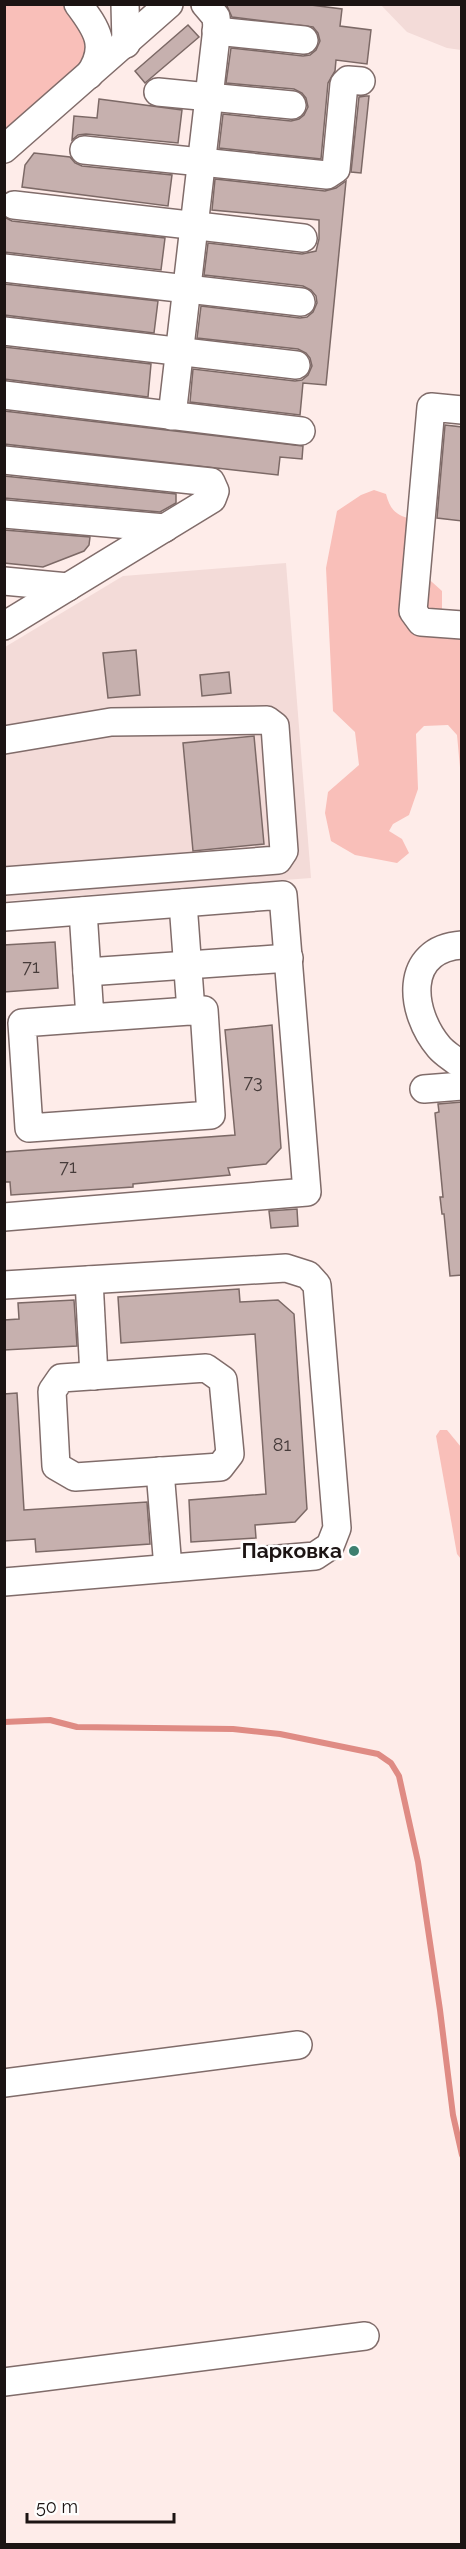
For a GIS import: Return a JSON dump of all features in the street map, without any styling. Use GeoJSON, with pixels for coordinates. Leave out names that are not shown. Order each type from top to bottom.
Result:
{"type":"FeatureCollection","features":[{"type":"Feature","properties":{"kind":"street"},"geometry":{"type":"LineString","coordinates":[[78,4],[92,22],[101,50],[99,62],[84,81]]}},
{"type":"Feature","properties":{"kind":"street"},"geometry":{"type":"LineString","coordinates":[[125,4],[126,44]]}},
{"type":"Feature","properties":{"kind":"street"},"geometry":{"type":"LineString","coordinates":[[4,149],[169,4]]}},
{"type":"Feature","properties":{"kind":"street"},"geometry":{"type":"LineString","coordinates":[[172,416],[216,32],[216,17],[205,4]]}},
{"type":"Feature","properties":{"kind":"street"},"geometry":{"type":"LineString","coordinates":[[216,32],[304,40]]}},
{"type":"Feature","properties":{"kind":"street"},"geometry":{"type":"LineString","coordinates":[[84,150],[327,175],[336,169],[344,84],[348,80],[362,81]]}},
{"type":"Feature","properties":{"kind":"street"},"geometry":{"type":"LineString","coordinates":[[158,92],[292,105]]}},
{"type":"Feature","properties":{"kind":"street"},"geometry":{"type":"LineString","coordinates":[[14,205],[303,238]]}},
{"type":"Feature","properties":{"kind":"street"},"geometry":{"type":"LineString","coordinates":[[4,268],[302,302]]}},
{"type":"Feature","properties":{"kind":"street"},"geometry":{"type":"LineString","coordinates":[[4,331],[296,365]]}},
{"type":"Feature","properties":{"kind":"street"},"geometry":{"type":"LineString","coordinates":[[4,395],[301,431]]}},
{"type":"Feature","properties":{"kind":"street"},"geometry":{"type":"LineString","coordinates":[[462,410],[431,407],[412,611],[421,622],[462,625]]}},
{"type":"Feature","properties":{"kind":"street"},"geometry":{"type":"LineString","coordinates":[[4,460],[211,482],[215,491],[212,499],[4,626]]}},
{"type":"Feature","properties":{"kind":"street"},"geometry":{"type":"LineString","coordinates":[[4,514],[165,528]]}},
{"type":"Feature","properties":{"kind":"street"},"geometry":{"type":"LineString","coordinates":[[4,581],[68,587]]}},
{"type":"Feature","properties":{"kind":"street"},"geometry":{"type":"LineString","coordinates":[[4,740],[111,722],[267,720],[275,726],[284,851],[278,860],[4,881]]}},
{"type":"Feature","properties":{"kind":"street"},"geometry":{"type":"LineString","coordinates":[[4,917],[283,895],[307,1192],[4,1217]]}},
{"type":"Feature","properties":{"kind":"street"},"geometry":{"type":"LineString","coordinates":[[183,903],[191,1011]]}},
{"type":"Feature","properties":{"kind":"street"},"geometry":{"type":"LineString","coordinates":[[83,911],[90,1018]]}},
{"type":"Feature","properties":{"kind":"street"},"geometry":{"type":"LineString","coordinates":[[462,945],[451,945],[435,952],[424,964],[417,979],[416,997],[422,1020],[440,1049],[457,1062],[462,1062]]}},
{"type":"Feature","properties":{"kind":"street"},"geometry":{"type":"LineString","coordinates":[[87,972],[289,958]]}},
{"type":"Feature","properties":{"kind":"street"},"geometry":{"type":"LineString","coordinates":[[204,1010],[211,1115],[29,1128],[22,1023],[90,1018],[204,1010]]}},
{"type":"Feature","properties":{"kind":"street"},"geometry":{"type":"LineString","coordinates":[[424,1089],[462,1086]]}},
{"type":"Feature","properties":{"kind":"street"},"geometry":{"type":"LineString","coordinates":[[4,1285],[286,1268],[308,1275],[317,1285],[337,1528],[330,1546],[315,1556],[4,1582]]}},
{"type":"Feature","properties":{"kind":"street"},"geometry":{"type":"LineString","coordinates":[[89,1280],[94,1376]]}},
{"type":"Feature","properties":{"kind":"street"},"geometry":{"type":"LineString","coordinates":[[206,1368],[223,1380],[230,1454],[220,1467],[75,1477],[56,1466],[52,1391],[62,1378],[94,1376],[206,1368]]}},
{"type":"Feature","properties":{"kind":"street"},"geometry":{"type":"LineString","coordinates":[[160,1471],[168,1568]]}},
{"type":"Feature","properties":{"kind":"street"},"geometry":{"type":"LineString","coordinates":[[4,2083],[297,2045]]}},
{"type":"Feature","properties":{"kind":"street"},"geometry":{"type":"LineString","coordinates":[[4,2382],[365,2336]]}},
{"type":"Feature","properties":{"kind":"shaded area"},"geometry":{"type":"Polygon","coordinates":[[[5,5],[69,5],[93,53],[5,137],[5,5]]]}},
{"type":"Feature","properties":{"kind":"shaded area"},"geometry":{"type":"Polygon","coordinates":[[[381,5],[461,5],[461,50],[447,48],[407,32],[381,5]]]}},
{"type":"Feature","properties":{"kind":"shaded area"},"geometry":{"type":"Polygon","coordinates":[[[374,490],[386,494],[394,511],[411,519],[423,574],[442,591],[442,618],[407,621],[414,635],[461,637],[461,778],[457,735],[448,725],[424,726],[416,734],[418,789],[409,815],[393,824],[389,831],[402,839],[409,853],[397,863],[355,855],[331,841],[325,813],[328,792],[359,765],[355,732],[333,711],[326,568],[337,511],[361,495],[374,490]]]}},
{"type":"Feature","properties":{"kind":"shaded area"},"geometry":{"type":"Polygon","coordinates":[[[286,563],[311,878],[5,901],[5,647],[123,576],[286,563]]]}},
{"type":"Feature","properties":{"kind":"shaded area"},"geometry":{"type":"Polygon","coordinates":[[[440,1430],[447,1430],[461,1447],[461,1559],[457,1554],[436,1436],[440,1430]]]}},
{"type":"Feature","properties":{"kind":"building"},"geometry":{"type":"Polygon","coordinates":[[[226,4],[303,4],[342,9],[340,26],[371,30],[367,64],[336,60],[335,71],[328,83],[321,159],[219,148],[223,114],[291,121],[304,115],[308,107],[306,98],[294,89],[226,83],[231,48],[303,56],[310,55],[316,50],[320,41],[313,27],[232,17],[226,4]]]}},
{"type":"Feature","properties":{"kind":"building"},"geometry":{"type":"Polygon","coordinates":[[[188,25],[199,37],[145,83],[135,71],[188,25]]]}},
{"type":"Feature","properties":{"kind":"building"},"geometry":{"type":"Polygon","coordinates":[[[369,96],[361,173],[351,172],[359,97],[369,96]]]}},
{"type":"Feature","properties":{"kind":"building"},"geometry":{"type":"Polygon","coordinates":[[[99,99],[182,110],[178,143],[86,134],[78,135],[72,140],[74,116],[97,118],[99,99]]]}},
{"type":"Feature","properties":{"kind":"building"},"geometry":{"type":"Polygon","coordinates":[[[34,153],[70,157],[82,166],[172,175],[168,206],[22,187],[25,165],[34,153]]]}},
{"type":"Feature","properties":{"kind":"building"},"geometry":{"type":"Polygon","coordinates":[[[215,179],[325,191],[336,188],[346,181],[326,385],[303,383],[300,415],[190,402],[193,369],[295,381],[302,380],[308,375],[312,366],[306,353],[298,349],[197,338],[201,306],[300,318],[307,317],[313,312],[317,303],[316,296],[303,286],[204,275],[208,243],[302,254],[316,251],[319,239],[319,220],[212,210],[215,179]]]}},
{"type":"Feature","properties":{"kind":"building"},"geometry":{"type":"Polygon","coordinates":[[[4,217],[12,221],[165,238],[161,270],[4,252],[4,217]]]}},
{"type":"Feature","properties":{"kind":"building"},"geometry":{"type":"Polygon","coordinates":[[[4,284],[158,301],[154,333],[4,315],[4,284]]]}},
{"type":"Feature","properties":{"kind":"building"},"geometry":{"type":"Polygon","coordinates":[[[4,347],[151,364],[148,397],[4,379],[4,347]]]}},
{"type":"Feature","properties":{"kind":"building"},"geometry":{"type":"Polygon","coordinates":[[[4,411],[303,446],[302,459],[280,457],[278,475],[4,444],[4,411]]]}},
{"type":"Feature","properties":{"kind":"building"},"geometry":{"type":"Polygon","coordinates":[[[445,425],[462,427],[462,521],[437,518],[445,425]]]}},
{"type":"Feature","properties":{"kind":"building"},"geometry":{"type":"Polygon","coordinates":[[[4,476],[176,494],[176,503],[160,512],[4,498],[4,476]]]}},
{"type":"Feature","properties":{"kind":"building"},"geometry":{"type":"Polygon","coordinates":[[[4,530],[90,537],[89,545],[84,551],[43,567],[4,563],[4,530]]]}},
{"type":"Feature","properties":{"kind":"building"},"geometry":{"type":"Polygon","coordinates":[[[136,650],[140,695],[108,698],[103,653],[136,650]]]}},
{"type":"Feature","properties":{"kind":"building"},"geometry":{"type":"Polygon","coordinates":[[[229,672],[231,693],[202,696],[200,675],[229,672]]]}},
{"type":"Feature","properties":{"kind":"building"},"geometry":{"type":"Polygon","coordinates":[[[254,736],[264,844],[193,851],[183,743],[254,736]]]}},
{"type":"Feature","properties":{"kind":"building"},"geometry":{"type":"Polygon","coordinates":[[[55,942],[58,988],[4,992],[4,945],[55,942]]]}},
{"type":"Feature","properties":{"kind":"building"},"geometry":{"type":"Polygon","coordinates":[[[272,1025],[281,1148],[266,1164],[228,1168],[230,1175],[133,1184],[133,1187],[11,1195],[10,1182],[4,1182],[4,1152],[235,1135],[225,1030],[272,1025]]]}},
{"type":"Feature","properties":{"kind":"building"},"geometry":{"type":"Polygon","coordinates":[[[462,1102],[462,1275],[450,1276],[444,1214],[442,1214],[440,1197],[443,1197],[435,1113],[439,1112],[438,1104],[462,1102]]]}},
{"type":"Feature","properties":{"kind":"building"},"geometry":{"type":"Polygon","coordinates":[[[297,1209],[298,1226],[271,1228],[269,1211],[297,1209]]]}},
{"type":"Feature","properties":{"kind":"building"},"geometry":{"type":"Polygon","coordinates":[[[239,1289],[240,1302],[278,1300],[294,1314],[307,1509],[295,1522],[255,1525],[256,1538],[191,1542],[189,1500],[266,1494],[255,1334],[121,1343],[118,1297],[239,1289]]]}},
{"type":"Feature","properties":{"kind":"building"},"geometry":{"type":"Polygon","coordinates":[[[74,1300],[77,1346],[4,1350],[4,1320],[19,1319],[18,1303],[74,1300]]]}},
{"type":"Feature","properties":{"kind":"building"},"geometry":{"type":"Polygon","coordinates":[[[17,1393],[24,1510],[147,1502],[150,1544],[36,1552],[35,1539],[4,1541],[4,1394],[17,1393]]]}},
{"type":"Feature","properties":{"kind":"waterway"},"geometry":{"type":"LineString","coordinates":[[4,1722],[50,1720],[77,1727],[233,1729],[280,1734],[378,1754],[391,1763],[399,1776],[418,1862],[453,2115],[462,2155]]}},
{"type":"Feature","properties":{"kind":"place","name":"Парковка"},"geometry":{"type":"Point","coordinates":[354,1551]}}]}
